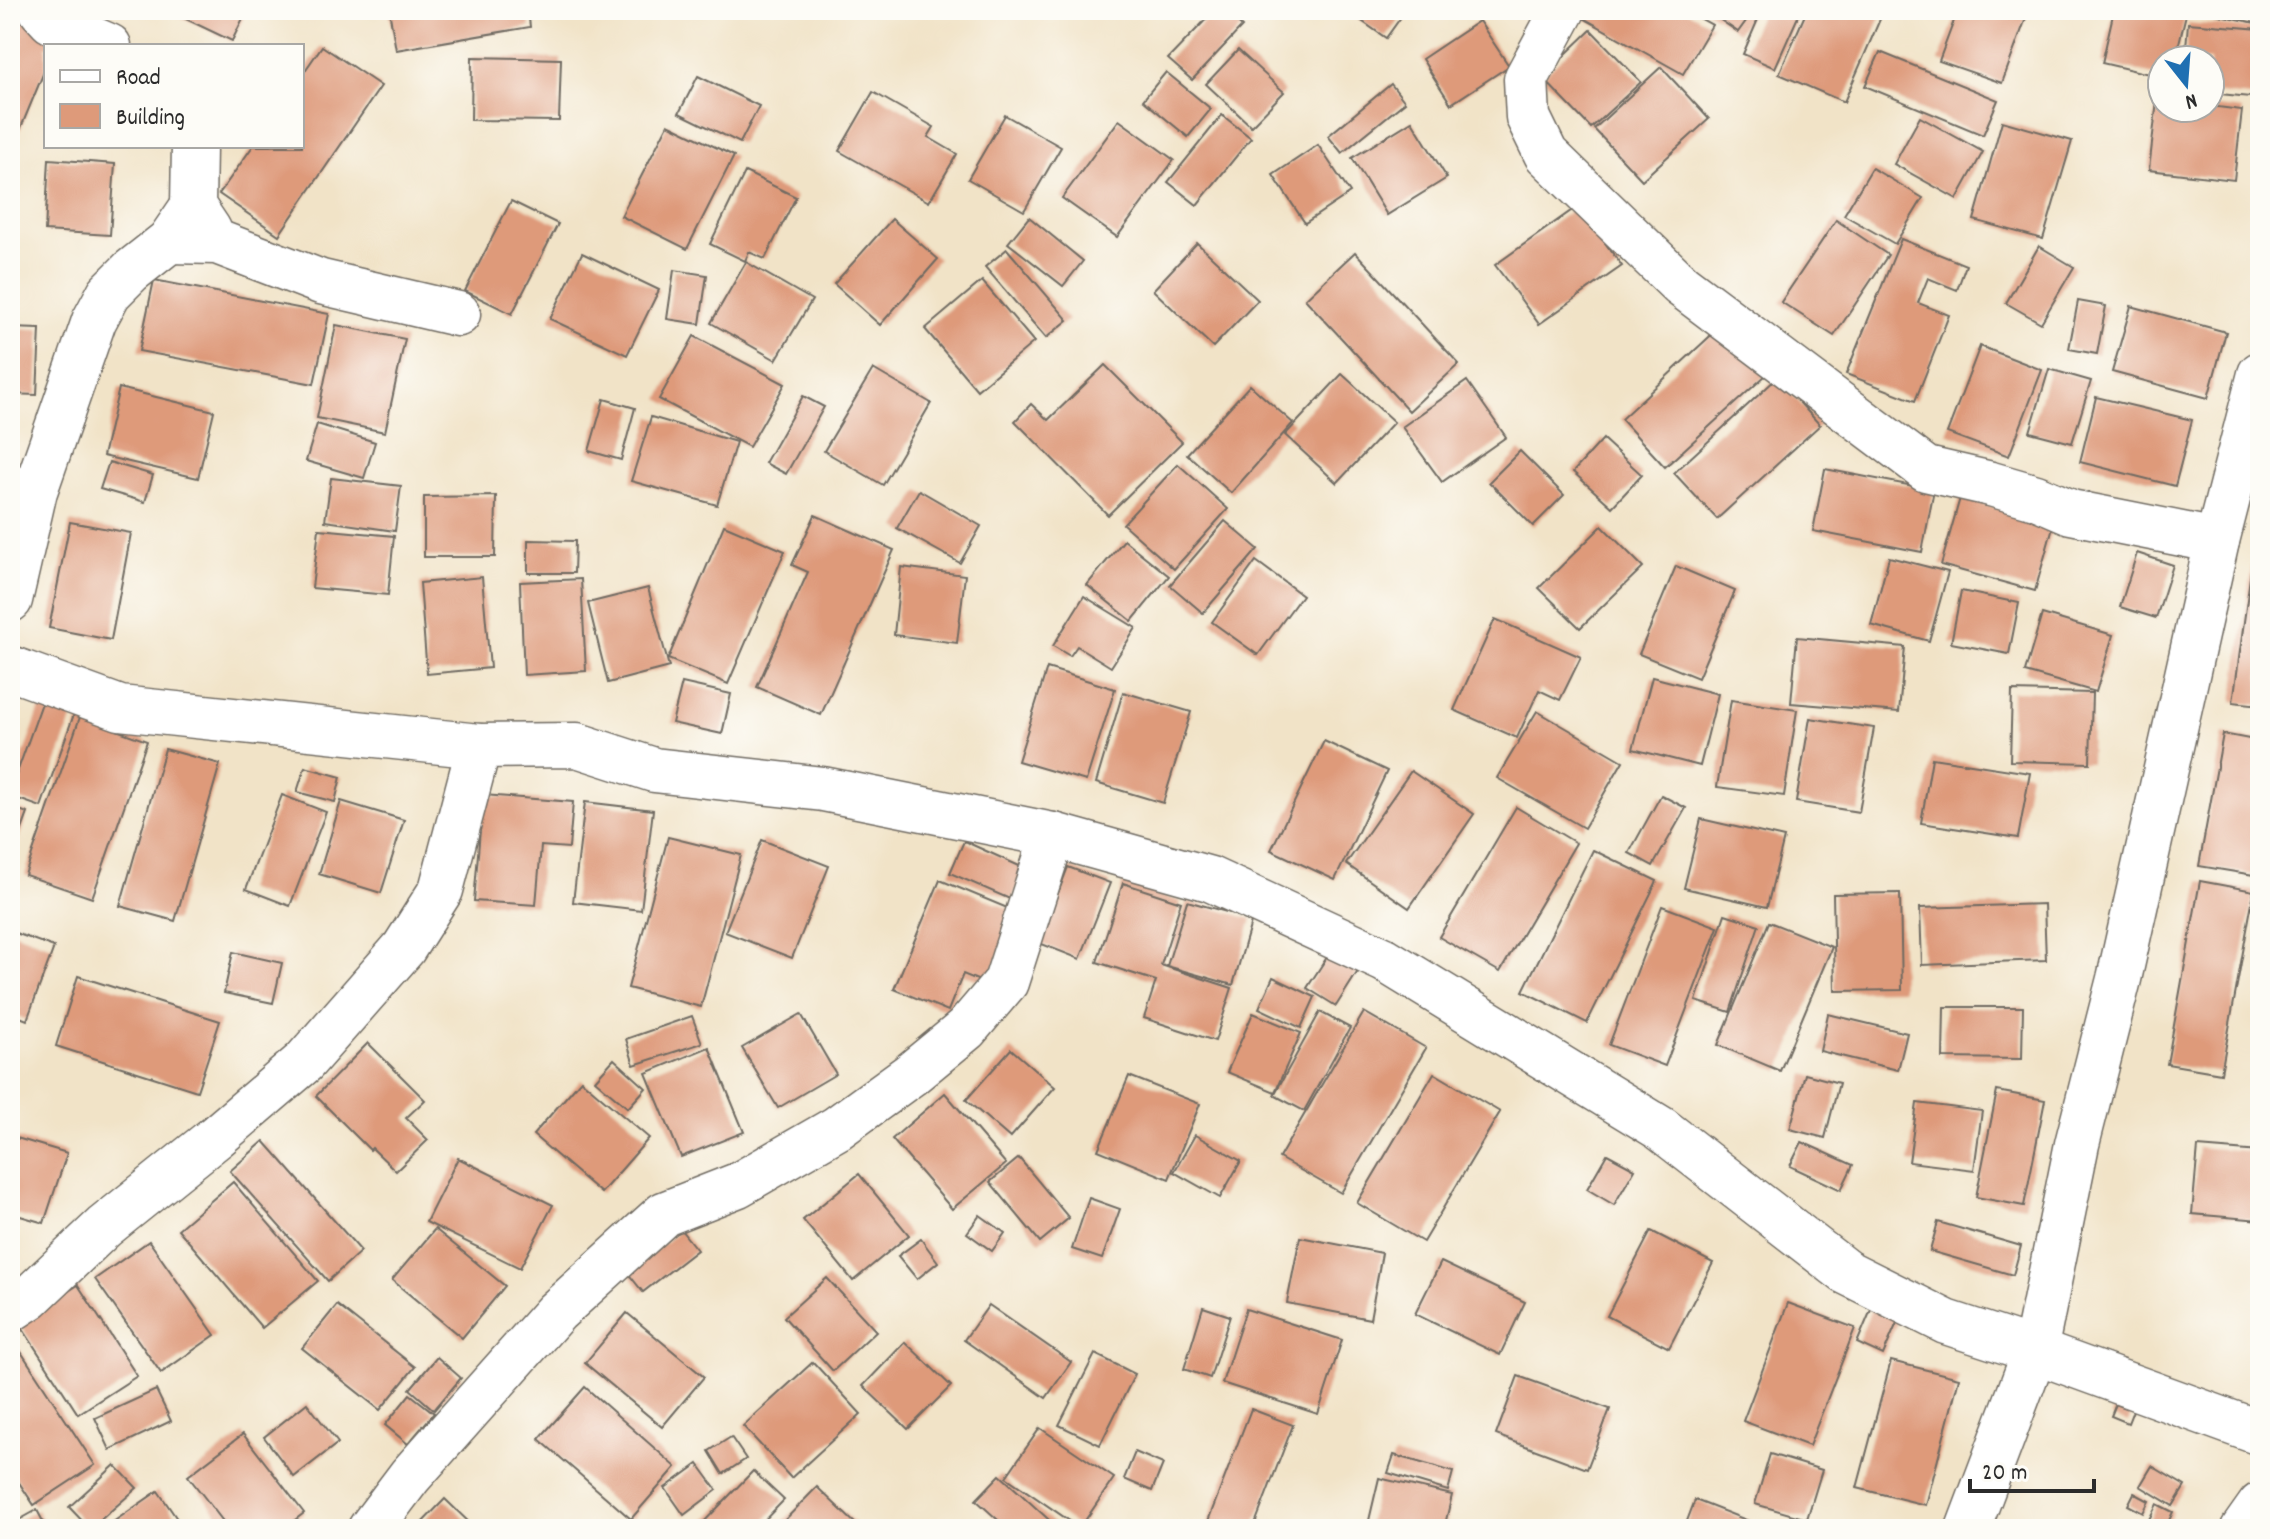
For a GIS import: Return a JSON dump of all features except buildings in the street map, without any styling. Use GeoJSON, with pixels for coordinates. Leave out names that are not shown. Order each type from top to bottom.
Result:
{"type":"FeatureCollection","features":[{"type":"Feature","properties":{"kind":"street"},"geometry":{"type":"LineString","coordinates":[[41,10],[51,21],[104,44]]}},
{"type":"Feature","properties":{"kind":"street"},"geometry":{"type":"LineString","coordinates":[[1563,10],[1526,79],[1528,117],[1546,154],[1681,285],[1926,469],[1991,484],[2071,512],[2217,541]]}},
{"type":"Feature","properties":{"kind":"street"},"geometry":{"type":"LineString","coordinates":[[193,230],[194,148]]}},
{"type":"Feature","properties":{"kind":"street"},"geometry":{"type":"LineString","coordinates":[[193,230],[321,282],[458,314]]}},
{"type":"Feature","properties":{"kind":"street"},"geometry":{"type":"LineString","coordinates":[[10,600],[35,491],[94,321],[109,293],[131,271],[193,230]]}},
{"type":"Feature","properties":{"kind":"street"},"geometry":{"type":"LineString","coordinates":[[1968,1529],[2035,1351],[2077,1144],[2119,979],[2217,541],[2260,374]]}},
{"type":"Feature","properties":{"kind":"street"},"geometry":{"type":"LineString","coordinates":[[10,668],[120,708],[479,746],[577,745],[654,770],[823,789],[1053,835],[1210,879],[1385,960],[1660,1128],[1846,1272],[1946,1322],[2260,1433]]}},
{"type":"Feature","properties":{"kind":"street"},"geometry":{"type":"LineString","coordinates":[[10,1310],[30,1297],[104,1227],[304,1062],[404,948],[441,890],[479,746]]}},
{"type":"Feature","properties":{"kind":"street"},"geometry":{"type":"LineString","coordinates":[[370,1529],[410,1476],[556,1312],[664,1214],[738,1185],[837,1128],[966,1029],[1006,982],[1053,835]]}},
{"type":"Feature","properties":{"kind":"street"},"geometry":{"type":"LineString","coordinates":[[2243,1529],[2260,1505]]}}]}
